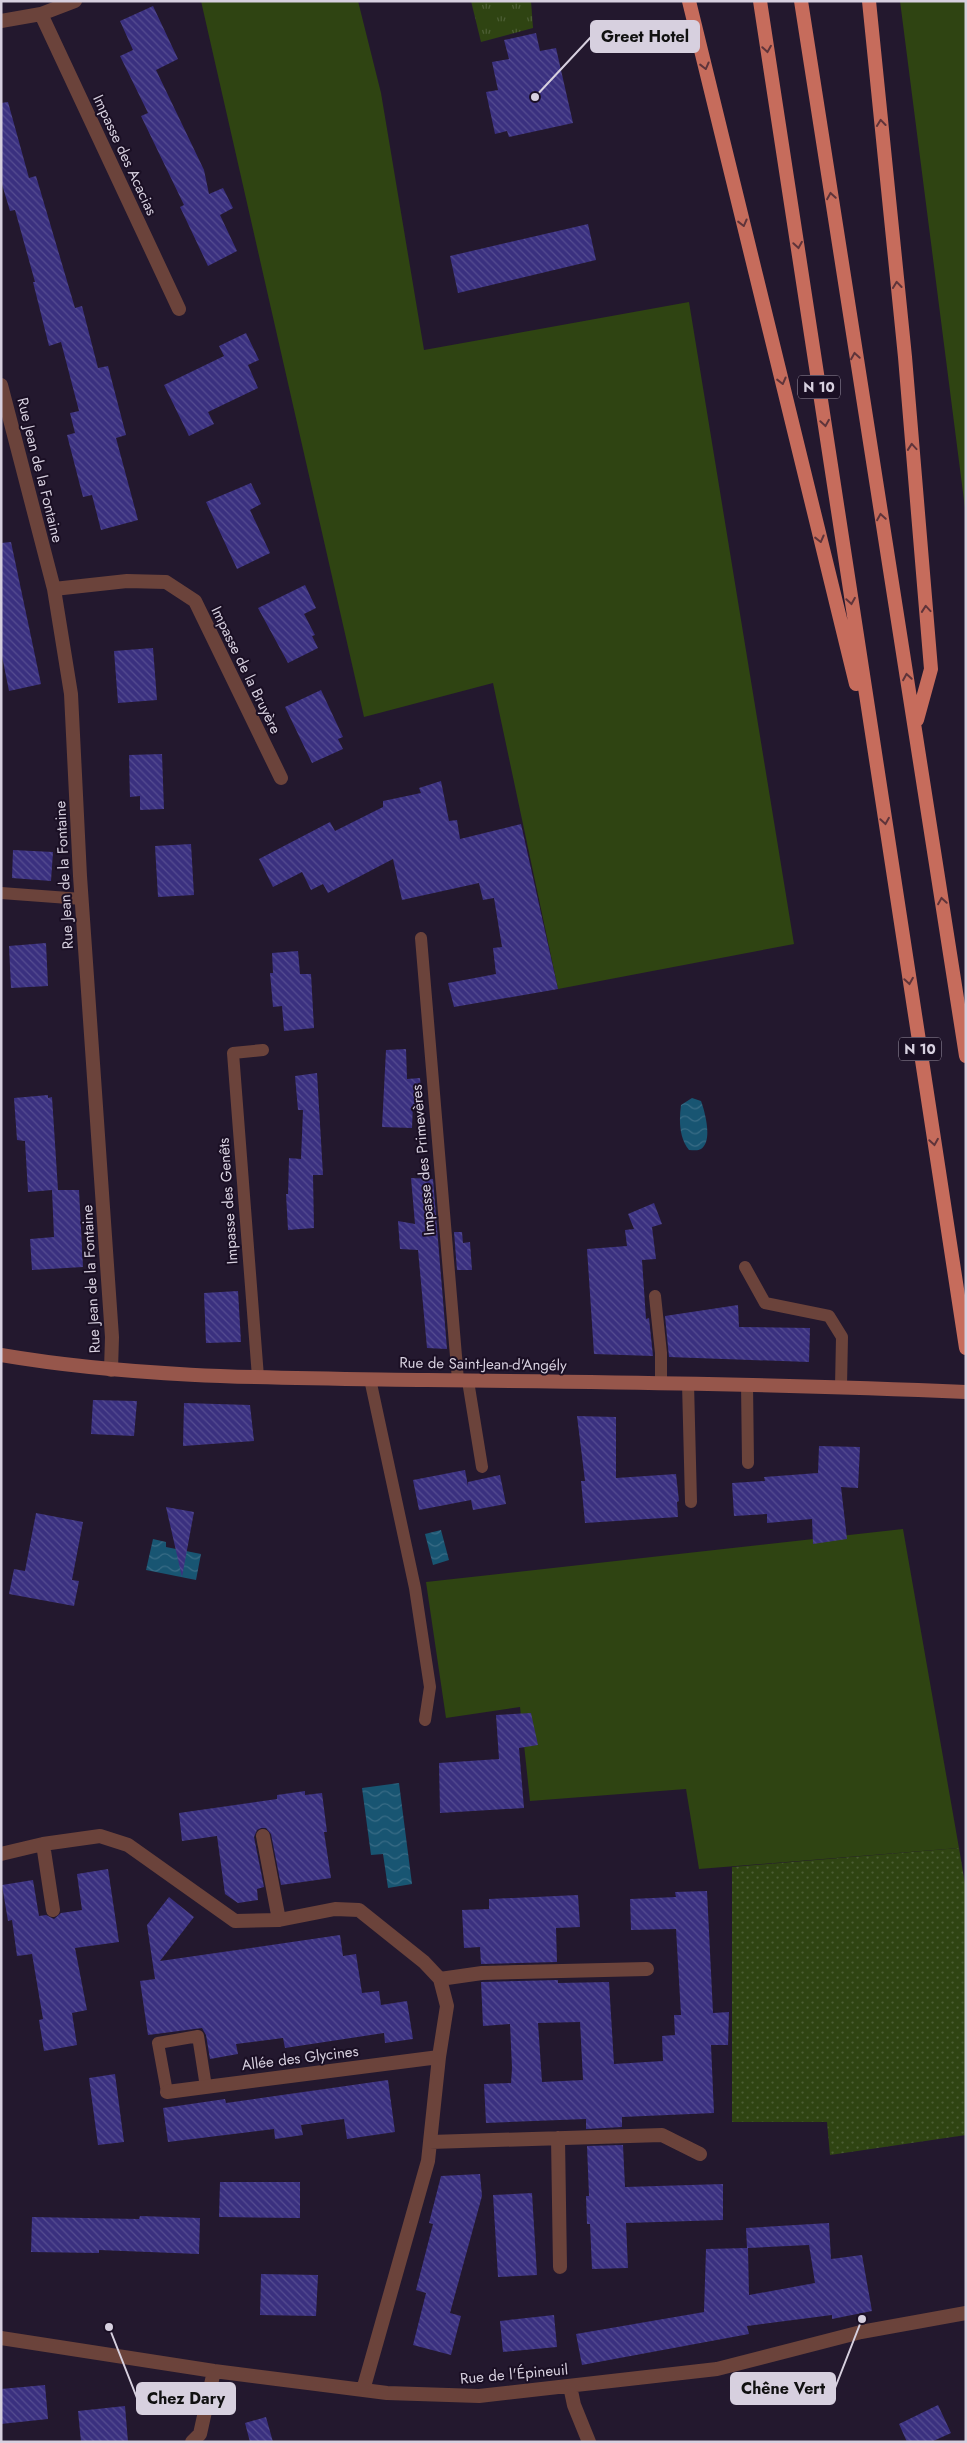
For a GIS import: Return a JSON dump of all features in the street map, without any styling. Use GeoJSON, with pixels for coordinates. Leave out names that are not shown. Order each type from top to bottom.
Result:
{"type":"FeatureCollection","features":[{"type":"Feature","properties":{"kind":"highway"},"geometry":{"type":"LineString","coordinates":[[689,1],[877,772]]}},
{"type":"Feature","properties":{"kind":"highway","name":"N 10"},"geometry":{"type":"LineString","coordinates":[[760,1],[966,1348]]}},
{"type":"Feature","properties":{"kind":"highway","name":"N 10"},"geometry":{"type":"LineString","coordinates":[[800,1],[966,1056]]}},
{"type":"Feature","properties":{"kind":"highway"},"geometry":{"type":"LineString","coordinates":[[869,1],[905,357],[931,669],[915,725]]}},
{"type":"Feature","properties":{"kind":"main road","name":"Rue de Saint-Jean-d'Angély"},"geometry":{"type":"LineString","coordinates":[[1,1355],[111,1370],[258,1377],[747,1384],[966,1392]]}},
{"type":"Feature","properties":{"kind":"street"},"geometry":{"type":"LineString","coordinates":[[1,21],[41,14],[75,1]]}},
{"type":"Feature","properties":{"kind":"street","name":"Impasse des Acacias"},"geometry":{"type":"LineString","coordinates":[[41,14],[179,309]]}},
{"type":"Feature","properties":{"kind":"street","name":"Rue Jean de la Fontaine"},"geometry":{"type":"LineString","coordinates":[[1,385],[54,589],[71,694],[82,899],[112,1337],[111,1370]]}},
{"type":"Feature","properties":{"kind":"street","name":"Impasse de la Bruyère"},"geometry":{"type":"LineString","coordinates":[[54,589],[127,581],[166,582],[195,600],[281,778]]}},
{"type":"Feature","properties":{"kind":"street"},"geometry":{"type":"LineString","coordinates":[[1,1854],[43,1844],[100,1836],[128,1845],[235,1921],[279,1920],[335,1909],[359,1910],[424,1962],[440,1979],[447,2006],[439,2057],[428,2161],[363,2390]]}},
{"type":"Feature","properties":{"kind":"street"},"geometry":{"type":"LineString","coordinates":[[263,1836],[279,1920]]}},
{"type":"Feature","properties":{"kind":"street"},"geometry":{"type":"LineString","coordinates":[[43,1844],[53,1910]]}},
{"type":"Feature","properties":{"kind":"street"},"geometry":{"type":"LineString","coordinates":[[440,1979],[482,1973],[647,1969]]}},
{"type":"Feature","properties":{"kind":"street","name":"Allée des Glycines"},"geometry":{"type":"LineString","coordinates":[[166,2092],[439,2057]]}},
{"type":"Feature","properties":{"kind":"street"},"geometry":{"type":"LineString","coordinates":[[430,2142],[662,2135],[700,2154]]}},
{"type":"Feature","properties":{"kind":"street"},"geometry":{"type":"LineString","coordinates":[[558,2138],[560,2267]]}},
{"type":"Feature","properties":{"kind":"street","name":"Rue de l'Épineuil"},"geometry":{"type":"LineString","coordinates":[[1,2338],[214,2371],[386,2393],[479,2396],[717,2369],[861,2332],[966,2312]]}},
{"type":"Feature","properties":{"kind":"street"},"geometry":{"type":"LineString","coordinates":[[192,2442],[200,2434],[214,2371]]}},
{"type":"Feature","properties":{"kind":"street"},"geometry":{"type":"LineString","coordinates":[[570,2386],[574,2406],[590,2442]]}},
{"type":"Feature","properties":{"kind":"lane"},"geometry":{"type":"LineString","coordinates":[[1,893],[82,899]]}},
{"type":"Feature","properties":{"kind":"lane","name":"Impasse des Primevères"},"geometry":{"type":"LineString","coordinates":[[421,938],[463,1380],[482,1467]]}},
{"type":"Feature","properties":{"kind":"lane","name":"Impasse des Genêts"},"geometry":{"type":"LineString","coordinates":[[258,1377],[233,1053],[263,1050]]}},
{"type":"Feature","properties":{"kind":"lane"},"geometry":{"type":"LineString","coordinates":[[745,1267],[765,1303],[829,1316],[842,1337],[841,1386]]}},
{"type":"Feature","properties":{"kind":"lane"},"geometry":{"type":"LineString","coordinates":[[655,1296],[661,1353],[661,1383]]}},
{"type":"Feature","properties":{"kind":"lane"},"geometry":{"type":"LineString","coordinates":[[370,1379],[415,1588],[430,1687],[425,1720]]}},
{"type":"Feature","properties":{"kind":"lane"},"geometry":{"type":"LineString","coordinates":[[688,1383],[691,1502]]}},
{"type":"Feature","properties":{"kind":"lane"},"geometry":{"type":"LineString","coordinates":[[747,1384],[748,1463]]}},
{"type":"Feature","properties":{"kind":"lane"},"geometry":{"type":"LineString","coordinates":[[166,2092],[158,2043],[198,2036],[206,2087]]}},
{"type":"Feature","properties":{"kind":"green space"},"geometry":{"type":"Polygon","coordinates":[[[201,1],[358,1],[381,93],[424,350],[689,302],[794,944],[558,989],[493,683],[364,717],[201,1]]]}},
{"type":"Feature","properties":{"kind":"green space"},"geometry":{"type":"Polygon","coordinates":[[[471,1],[531,1],[533,28],[481,42],[471,1]]]}},
{"type":"Feature","properties":{"kind":"green space"},"geometry":{"type":"Polygon","coordinates":[[[900,1],[966,1],[966,516],[900,1]]]}},
{"type":"Feature","properties":{"kind":"green space"},"geometry":{"type":"Polygon","coordinates":[[[903,1529],[959,1848],[699,1869],[686,1789],[530,1801],[520,1707],[446,1718],[426,1582],[903,1529]]]}},
{"type":"Feature","properties":{"kind":"green space"},"geometry":{"type":"Polygon","coordinates":[[[959,1848],[966,1890],[966,2135],[830,2155],[827,2122],[732,2122],[732,1867],[959,1848]]]}},
{"type":"Feature","properties":{"kind":"water"},"geometry":{"type":"Polygon","coordinates":[[[692,1098],[701,1101],[707,1126],[705,1145],[697,1150],[689,1150],[683,1140],[681,1129],[681,1105],[692,1098]]]}},
{"type":"Feature","properties":{"kind":"water"},"geometry":{"type":"Polygon","coordinates":[[[441,1530],[449,1560],[433,1565],[425,1534],[441,1530]]]}},
{"type":"Feature","properties":{"kind":"water"},"geometry":{"type":"Polygon","coordinates":[[[153,1539],[166,1542],[166,1547],[201,1554],[196,1580],[146,1570],[153,1539]]]}},
{"type":"Feature","properties":{"kind":"water"},"geometry":{"type":"Polygon","coordinates":[[[399,1783],[412,1884],[388,1888],[383,1854],[371,1855],[362,1788],[399,1783]]]}},
{"type":"Feature","properties":{"kind":"building"},"geometry":{"type":"Polygon","coordinates":[[[153,6],[178,59],[156,70],[204,170],[209,194],[223,188],[233,208],[220,215],[237,251],[208,266],[180,207],[184,205],[141,116],[148,113],[120,56],[133,50],[120,21],[153,6]]]}},
{"type":"Feature","properties":{"kind":"building"},"geometry":{"type":"Polygon","coordinates":[[[536,33],[540,51],[556,48],[573,123],[509,137],[507,131],[495,134],[486,92],[498,90],[492,62],[509,59],[504,40],[536,33]]]}},
{"type":"Feature","properties":{"kind":"building"},"geometry":{"type":"Polygon","coordinates":[[[8,102],[29,178],[36,176],[75,308],[82,306],[98,368],[108,366],[126,435],[116,438],[138,520],[101,530],[92,495],[83,497],[67,435],[75,433],[70,413],[79,411],[61,342],[49,346],[33,282],[35,282],[15,210],[10,211],[1,181],[1,103],[8,102]]]}},
{"type":"Feature","properties":{"kind":"building"},"geometry":{"type":"Polygon","coordinates":[[[588,224],[596,260],[458,293],[450,256],[588,224]]]}},
{"type":"Feature","properties":{"kind":"building"},"geometry":{"type":"Polygon","coordinates":[[[246,333],[259,360],[248,365],[258,388],[208,412],[214,424],[189,436],[164,385],[224,356],[219,346],[246,333]]]}},
{"type":"Feature","properties":{"kind":"building"},"geometry":{"type":"Polygon","coordinates":[[[251,483],[261,504],[250,510],[270,553],[237,569],[206,502],[251,483]]]}},
{"type":"Feature","properties":{"kind":"building"},"geometry":{"type":"Polygon","coordinates":[[[11,542],[41,684],[9,691],[1,651],[1,543],[11,542]]]}},
{"type":"Feature","properties":{"kind":"building"},"geometry":{"type":"Polygon","coordinates":[[[305,585],[316,608],[304,614],[315,635],[312,636],[318,648],[288,663],[258,608],[305,585]]]}},
{"type":"Feature","properties":{"kind":"building"},"geometry":{"type":"Polygon","coordinates":[[[153,648],[157,700],[118,703],[114,651],[153,648]]]}},
{"type":"Feature","properties":{"kind":"building"},"geometry":{"type":"Polygon","coordinates":[[[321,690],[343,737],[338,739],[343,749],[312,763],[285,707],[321,690]]]}},
{"type":"Feature","properties":{"kind":"building"},"geometry":{"type":"Polygon","coordinates":[[[162,754],[164,809],[140,810],[140,796],[130,797],[129,755],[162,754]]]}},
{"type":"Feature","properties":{"kind":"building"},"geometry":{"type":"Polygon","coordinates":[[[441,781],[449,821],[457,820],[460,839],[521,824],[558,989],[454,1007],[448,983],[496,974],[493,948],[502,947],[494,898],[483,900],[479,883],[402,900],[393,859],[328,893],[323,884],[311,890],[302,872],[273,887],[259,859],[330,822],[335,831],[383,807],[383,801],[421,793],[419,788],[441,781]]]}},
{"type":"Feature","properties":{"kind":"building"},"geometry":{"type":"Polygon","coordinates":[[[191,844],[194,895],[158,897],[155,846],[191,844]]]}},
{"type":"Feature","properties":{"kind":"building"},"geometry":{"type":"Polygon","coordinates":[[[13,850],[53,852],[51,881],[12,878],[13,850]]]}},
{"type":"Feature","properties":{"kind":"building"},"geometry":{"type":"Polygon","coordinates":[[[46,943],[48,986],[11,988],[9,946],[46,943]]]}},
{"type":"Feature","properties":{"kind":"building"},"geometry":{"type":"Polygon","coordinates":[[[298,951],[300,974],[311,974],[314,1028],[284,1031],[282,1006],[273,1007],[270,973],[273,973],[272,953],[298,951]]]}},
{"type":"Feature","properties":{"kind":"building"},"geometry":{"type":"Polygon","coordinates":[[[406,1049],[407,1079],[420,1078],[422,1103],[413,1104],[412,1128],[382,1127],[386,1050],[406,1049]]]}},
{"type":"Feature","properties":{"kind":"building"},"geometry":{"type":"Polygon","coordinates":[[[317,1073],[323,1175],[313,1175],[314,1228],[288,1230],[286,1194],[288,1194],[289,1158],[301,1159],[303,1110],[298,1110],[295,1076],[317,1073]]]}},
{"type":"Feature","properties":{"kind":"building"},"geometry":{"type":"Polygon","coordinates":[[[48,1095],[48,1098],[52,1097],[58,1190],[79,1190],[83,1267],[32,1270],[30,1239],[54,1237],[52,1190],[28,1192],[25,1141],[17,1140],[14,1098],[48,1095]]]}},
{"type":"Feature","properties":{"kind":"building"},"geometry":{"type":"Polygon","coordinates":[[[411,1178],[433,1179],[447,1349],[427,1348],[418,1250],[400,1249],[398,1221],[415,1224],[411,1178]]]}},
{"type":"Feature","properties":{"kind":"building"},"geometry":{"type":"Polygon","coordinates":[[[654,1203],[662,1224],[652,1227],[656,1259],[642,1260],[646,1319],[649,1318],[653,1356],[594,1354],[587,1249],[627,1246],[625,1230],[634,1229],[628,1214],[654,1203]]]}},
{"type":"Feature","properties":{"kind":"building"},"geometry":{"type":"Polygon","coordinates":[[[454,1232],[462,1232],[463,1243],[470,1242],[472,1270],[457,1270],[454,1232]]]}},
{"type":"Feature","properties":{"kind":"building"},"geometry":{"type":"Polygon","coordinates":[[[238,1291],[241,1342],[206,1343],[204,1293],[238,1291]]]}},
{"type":"Feature","properties":{"kind":"building"},"geometry":{"type":"Polygon","coordinates":[[[738,1305],[739,1327],[810,1328],[809,1362],[669,1357],[665,1316],[738,1305]]]}},
{"type":"Feature","properties":{"kind":"building"},"geometry":{"type":"Polygon","coordinates":[[[93,1400],[137,1401],[134,1436],[91,1434],[93,1400]]]}},
{"type":"Feature","properties":{"kind":"building"},"geometry":{"type":"Polygon","coordinates":[[[184,1403],[250,1405],[254,1441],[183,1446],[184,1403]]]}},
{"type":"Feature","properties":{"kind":"building"},"geometry":{"type":"Polygon","coordinates":[[[577,1416],[616,1417],[616,1478],[676,1474],[679,1501],[677,1502],[678,1517],[585,1523],[581,1481],[585,1481],[577,1416]]]}},
{"type":"Feature","properties":{"kind":"building"},"geometry":{"type":"Polygon","coordinates":[[[819,1446],[860,1447],[858,1488],[841,1487],[847,1539],[813,1544],[812,1519],[767,1523],[767,1514],[734,1516],[732,1483],[765,1481],[764,1477],[818,1473],[819,1446]]]}},
{"type":"Feature","properties":{"kind":"building"},"geometry":{"type":"Polygon","coordinates":[[[465,1470],[468,1486],[468,1482],[500,1475],[506,1504],[473,1510],[471,1500],[419,1510],[413,1480],[465,1470]]]}},
{"type":"Feature","properties":{"kind":"building"},"geometry":{"type":"Polygon","coordinates":[[[166,1507],[194,1512],[182,1577],[166,1507]]]}},
{"type":"Feature","properties":{"kind":"building"},"geometry":{"type":"Polygon","coordinates":[[[36,1513],[83,1522],[72,1580],[79,1581],[74,1606],[9,1594],[14,1569],[25,1571],[36,1513]]]}},
{"type":"Feature","properties":{"kind":"building"},"geometry":{"type":"Polygon","coordinates":[[[531,1713],[538,1745],[519,1748],[524,1808],[440,1813],[439,1763],[499,1759],[496,1715],[531,1713]]]}},
{"type":"Feature","properties":{"kind":"building"},"geometry":{"type":"Polygon","coordinates":[[[305,1791],[305,1795],[322,1793],[327,1832],[324,1832],[331,1878],[281,1885],[271,1834],[266,1828],[261,1828],[257,1830],[254,1837],[264,1887],[257,1889],[258,1900],[238,1903],[225,1894],[217,1836],[182,1841],[179,1813],[277,1799],[277,1795],[305,1791]]]}},
{"type":"Feature","properties":{"kind":"building"},"geometry":{"type":"Polygon","coordinates":[[[108,1869],[119,1942],[75,1948],[87,2010],[72,2013],[77,2045],[44,2051],[39,2020],[43,2019],[32,1954],[17,1956],[12,1920],[8,1921],[2,1885],[33,1880],[39,1916],[46,1915],[54,1919],[61,1913],[82,1910],[77,1874],[108,1869]]]}},
{"type":"Feature","properties":{"kind":"building"},"geometry":{"type":"Polygon","coordinates":[[[707,1891],[713,2013],[729,2012],[728,2045],[711,2045],[714,2113],[622,2117],[622,2127],[586,2129],[586,2119],[486,2123],[484,2084],[511,2083],[512,2068],[510,2024],[483,2026],[481,1982],[558,1980],[558,1983],[609,1982],[614,2064],[663,2061],[662,2036],[675,2035],[674,2015],[681,2015],[676,1929],[631,1930],[630,1899],[676,1897],[675,1892],[707,1891]],[[580,2022],[538,2023],[542,2082],[583,2080],[580,2022]]]}},
{"type":"Feature","properties":{"kind":"building"},"geometry":{"type":"Polygon","coordinates":[[[578,1895],[580,1927],[556,1928],[557,1962],[481,1964],[480,1947],[464,1948],[462,1910],[489,1909],[489,1899],[578,1895]]]}},
{"type":"Feature","properties":{"kind":"building"},"geometry":{"type":"Polygon","coordinates":[[[169,1897],[194,1917],[160,1961],[340,1935],[343,1956],[356,1954],[362,1993],[379,1991],[381,2005],[407,2001],[413,2039],[385,2043],[384,2033],[285,2048],[283,2038],[236,2044],[238,2054],[210,2059],[206,2035],[202,2028],[148,2035],[140,1981],[155,1979],[147,1925],[169,1897]]]}},
{"type":"Feature","properties":{"kind":"building"},"geometry":{"type":"Polygon","coordinates":[[[115,2074],[124,2142],[98,2145],[89,2078],[115,2074]]]}},
{"type":"Feature","properties":{"kind":"building"},"geometry":{"type":"Polygon","coordinates":[[[388,2080],[395,2132],[347,2139],[344,2119],[301,2125],[303,2135],[275,2139],[274,2129],[168,2142],[163,2108],[225,2099],[226,2103],[388,2080]]]}},
{"type":"Feature","properties":{"kind":"building"},"geometry":{"type":"Polygon","coordinates":[[[623,2145],[625,2187],[723,2184],[723,2220],[626,2223],[628,2268],[592,2269],[590,2224],[587,2224],[586,2196],[589,2196],[587,2146],[623,2145]]]}},
{"type":"Feature","properties":{"kind":"building"},"geometry":{"type":"Polygon","coordinates":[[[480,2174],[482,2196],[450,2313],[461,2316],[451,2355],[413,2345],[426,2293],[416,2290],[433,2224],[429,2223],[441,2176],[480,2174]]]}},
{"type":"Feature","properties":{"kind":"building"},"geometry":{"type":"Polygon","coordinates":[[[220,2182],[300,2182],[300,2218],[219,2217],[220,2182]]]}},
{"type":"Feature","properties":{"kind":"building"},"geometry":{"type":"Polygon","coordinates":[[[532,2193],[537,2275],[498,2277],[493,2195],[532,2193]]]}},
{"type":"Feature","properties":{"kind":"building"},"geometry":{"type":"Polygon","coordinates":[[[140,2216],[200,2218],[199,2254],[99,2250],[99,2253],[31,2252],[32,2217],[139,2219],[140,2216]]]}},
{"type":"Feature","properties":{"kind":"building"},"geometry":{"type":"Polygon","coordinates":[[[829,2223],[831,2259],[862,2255],[872,2311],[832,2319],[832,2315],[747,2326],[749,2334],[582,2365],[576,2334],[704,2312],[706,2249],[747,2248],[746,2228],[829,2223]],[[809,2245],[748,2248],[749,2295],[815,2283],[809,2245]]]}},
{"type":"Feature","properties":{"kind":"building"},"geometry":{"type":"Polygon","coordinates":[[[261,2274],[318,2275],[316,2316],[260,2315],[261,2274]]]}},
{"type":"Feature","properties":{"kind":"building"},"geometry":{"type":"Polygon","coordinates":[[[554,2315],[557,2347],[503,2352],[500,2321],[554,2315]]]}},
{"type":"Feature","properties":{"kind":"building"},"geometry":{"type":"Polygon","coordinates":[[[45,2385],[48,2419],[1,2424],[1,2389],[45,2385]]]}},
{"type":"Feature","properties":{"kind":"building"},"geometry":{"type":"Polygon","coordinates":[[[938,2405],[951,2433],[931,2442],[907,2442],[899,2424],[938,2405]]]}},
{"type":"Feature","properties":{"kind":"building"},"geometry":{"type":"Polygon","coordinates":[[[125,2406],[128,2442],[81,2442],[78,2411],[125,2406]]]}},
{"type":"Feature","properties":{"kind":"building"},"geometry":{"type":"Polygon","coordinates":[[[266,2417],[273,2442],[250,2442],[245,2423],[266,2417]]]}},
{"type":"Feature","properties":{"kind":"place","name":"Greet Hotel"},"geometry":{"type":"Point","coordinates":[535,97]}},
{"type":"Feature","properties":{"kind":"place","name":"Chêne Vert"},"geometry":{"type":"Point","coordinates":[862,2319]}},
{"type":"Feature","properties":{"kind":"place","name":"Chez Dary"},"geometry":{"type":"Point","coordinates":[109,2327]}}]}
